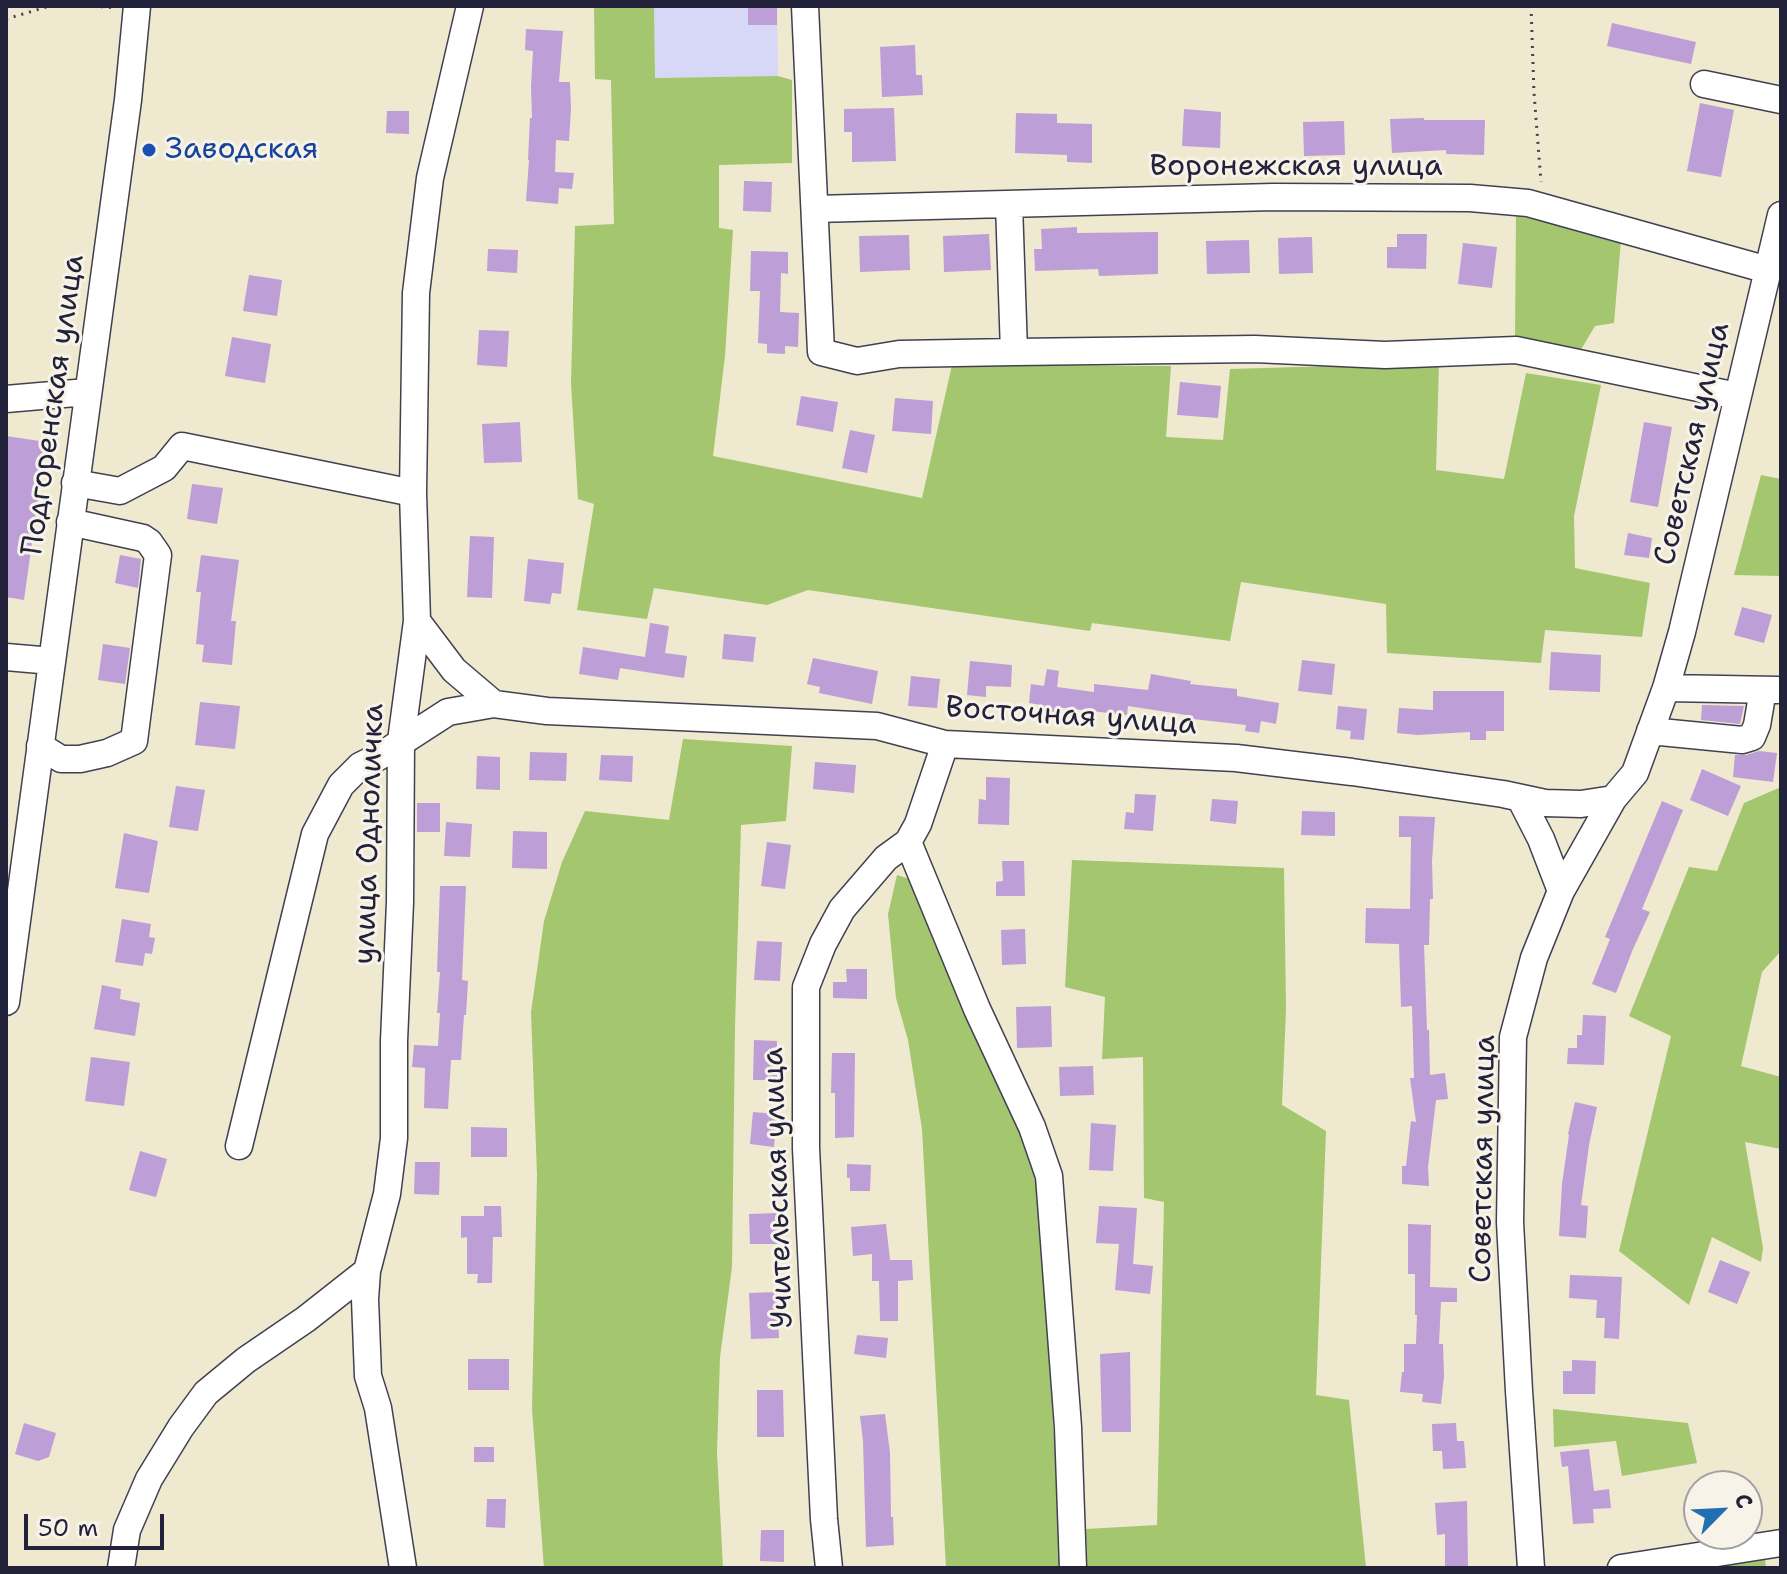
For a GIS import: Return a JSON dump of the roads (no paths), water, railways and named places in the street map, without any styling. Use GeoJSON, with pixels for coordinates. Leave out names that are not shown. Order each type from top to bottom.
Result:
{"type":"FeatureCollection","features":[{"type":"Feature","properties":{"kind":"street","name":"Подгоренская улица"},"geometry":{"type":"LineString","coordinates":[[6,1002],[128,100],[137,6]]}},
{"type":"Feature","properties":{"kind":"street","name":"улица Одноличка"},"geometry":{"type":"LineString","coordinates":[[403,1568],[378,1408],[368,1376],[365,1299],[367,1271],[387,1194],[394,1138],[401,741],[417,621],[413,493],[418,279],[430,178],[470,6]]}},
{"type":"Feature","properties":{"kind":"street"},"geometry":{"type":"LineString","coordinates":[[805,6],[821,352],[857,361],[899,354],[1014,352],[1255,349],[1385,355],[1516,350],[1737,396]]}},
{"type":"Feature","properties":{"kind":"street"},"geometry":{"type":"LineString","coordinates":[[1704,84],[1781,100]]}},
{"type":"Feature","properties":{"kind":"street","name":"Воронежская улица"},"geometry":{"type":"LineString","coordinates":[[815,209],[1273,197],[1455,198],[1528,203],[1768,270]]}},
{"type":"Feature","properties":{"kind":"street"},"geometry":{"type":"LineString","coordinates":[[1009,204],[1014,352]]}},
{"type":"Feature","properties":{"kind":"street","name":"Советская улица"},"geometry":{"type":"LineString","coordinates":[[1531,1568],[1510,1222],[1513,1037],[1534,958],[1561,891],[1613,799],[1635,773],[1666,688],[1781,215]]}},
{"type":"Feature","properties":{"kind":"street"},"geometry":{"type":"LineString","coordinates":[[6,399],[87,392]]}},
{"type":"Feature","properties":{"kind":"street"},"geometry":{"type":"LineString","coordinates":[[75,483],[120,491],[164,468],[182,446],[413,493]]}},
{"type":"Feature","properties":{"kind":"street"},"geometry":{"type":"LineString","coordinates":[[40,746],[61,759],[80,759],[107,753],[134,741],[158,555],[143,538],[70,522]]}},
{"type":"Feature","properties":{"kind":"street"},"geometry":{"type":"LineString","coordinates":[[417,621],[454,670],[494,704]]}},
{"type":"Feature","properties":{"kind":"street"},"geometry":{"type":"LineString","coordinates":[[6,657],[52,661]]}},
{"type":"Feature","properties":{"kind":"street"},"geometry":{"type":"LineString","coordinates":[[1650,731],[1742,740],[1752,737],[1772,690],[1666,688]]}},
{"type":"Feature","properties":{"kind":"street","name":"Восточная улица"},"geometry":{"type":"LineString","coordinates":[[239,1146],[315,834],[341,785],[360,766],[448,712],[494,704],[547,711],[877,726],[945,744],[1236,758],[1352,772],[1545,803],[1581,804],[1613,799]]}},
{"type":"Feature","properties":{"kind":"street","name":"Учительская улица"},"geometry":{"type":"LineString","coordinates":[[829,1568],[806,1148],[806,987],[823,944],[842,909],[886,858],[908,842],[918,824],[945,744]]}},
{"type":"Feature","properties":{"kind":"street"},"geometry":{"type":"LineString","coordinates":[[1520,798],[1541,839],[1561,891]]}},
{"type":"Feature","properties":{"kind":"street"},"geometry":{"type":"LineString","coordinates":[[908,842],[977,1009],[1032,1127],[1049,1176],[1068,1427],[1073,1568]]}},
{"type":"Feature","properties":{"kind":"street"},"geometry":{"type":"LineString","coordinates":[[121,1568],[127,1530],[149,1479],[206,1393],[367,1271]]}},
{"type":"Feature","properties":{"kind":"street"},"geometry":{"type":"LineString","coordinates":[[1621,1568],[1781,1543]]}},
{"type":"Feature","properties":{"kind":"place","name":"Заводская"},"geometry":{"type":"Point","coordinates":[149,150]}}]}
